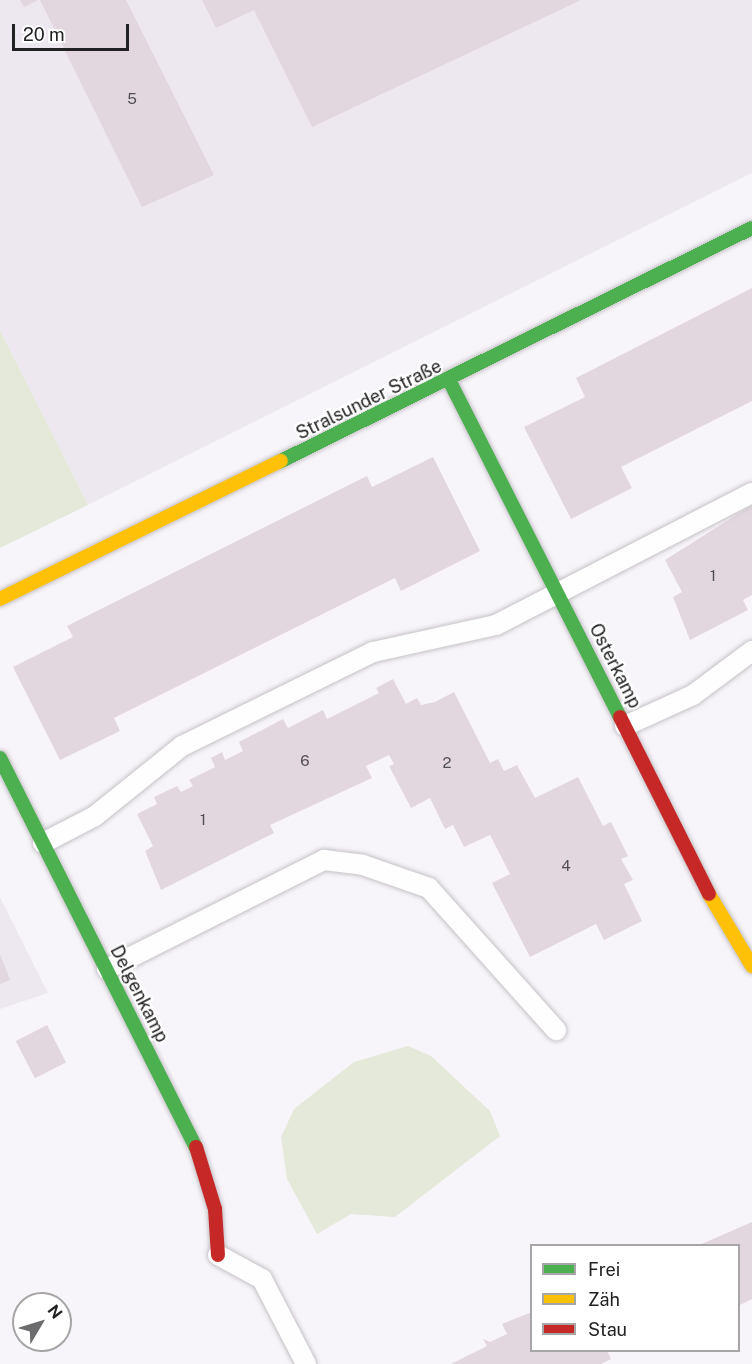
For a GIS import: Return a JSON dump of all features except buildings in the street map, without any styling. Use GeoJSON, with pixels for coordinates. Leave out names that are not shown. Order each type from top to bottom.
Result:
{"type":"FeatureCollection","features":[{"type":"Feature","properties":{"kind":"street","name":"Stralsunder Straße"},"geometry":{"type":"LineString","coordinates":[[0,599],[449,380],[752,228]]}},
{"type":"Feature","properties":{"kind":"street","name":"Osterkamp"},"geometry":{"type":"LineString","coordinates":[[449,380],[559,593],[725,925],[752,966]]}},
{"type":"Feature","properties":{"kind":"street","name":"Delgenkamp"},"geometry":{"type":"LineString","coordinates":[[0,758],[194,1141],[215,1209],[218,1255]]}},
{"type":"Feature","properties":{"kind":"lane"},"geometry":{"type":"LineString","coordinates":[[43,843],[95,816],[183,746],[373,652],[496,625],[752,493]]}},
{"type":"Feature","properties":{"kind":"lane"},"geometry":{"type":"LineString","coordinates":[[626,726],[693,695],[752,651]]}},
{"type":"Feature","properties":{"kind":"lane"},"geometry":{"type":"LineString","coordinates":[[107,969],[324,860],[363,865],[429,888],[556,1030]]}},
{"type":"Feature","properties":{"kind":"lane"},"geometry":{"type":"LineString","coordinates":[[218,1255],[262,1279],[306,1364]]}},
{"type":"Feature","properties":{"kind":"shaded area"},"geometry":{"type":"Polygon","coordinates":[[[0,0],[752,0],[752,173],[88,505],[0,330],[0,0]]]}},
{"type":"Feature","properties":{"kind":"shaded area"},"geometry":{"type":"Polygon","coordinates":[[[0,330],[88,505],[0,548],[0,330]]]}},
{"type":"Feature","properties":{"kind":"shaded area"},"geometry":{"type":"Polygon","coordinates":[[[0,897],[48,993],[0,1009],[0,897]]]}},
{"type":"Feature","properties":{"kind":"shaded area"},"geometry":{"type":"Polygon","coordinates":[[[408,1046],[431,1056],[490,1111],[500,1136],[395,1217],[351,1214],[317,1234],[287,1179],[281,1137],[294,1109],[354,1062],[408,1046]]]}},
{"type":"Feature","properties":{"kind":"traffic: fast"},"geometry":{"type":"LineString","coordinates":[[281,461],[752,228]]}},
{"type":"Feature","properties":{"kind":"traffic: fast"},"geometry":{"type":"LineString","coordinates":[[449,380],[620,717]]}},
{"type":"Feature","properties":{"kind":"traffic: fast"},"geometry":{"type":"LineString","coordinates":[[0,758],[196,1147]]}},
{"type":"Feature","properties":{"kind":"traffic: slow"},"geometry":{"type":"LineString","coordinates":[[0,599],[281,461]]}},
{"type":"Feature","properties":{"kind":"traffic: slow"},"geometry":{"type":"LineString","coordinates":[[709,894],[752,966]]}},
{"type":"Feature","properties":{"kind":"traffic: jam"},"geometry":{"type":"LineString","coordinates":[[620,717],[709,894]]}},
{"type":"Feature","properties":{"kind":"traffic: jam"},"geometry":{"type":"LineString","coordinates":[[196,1147],[215,1209],[218,1255]]}}]}
